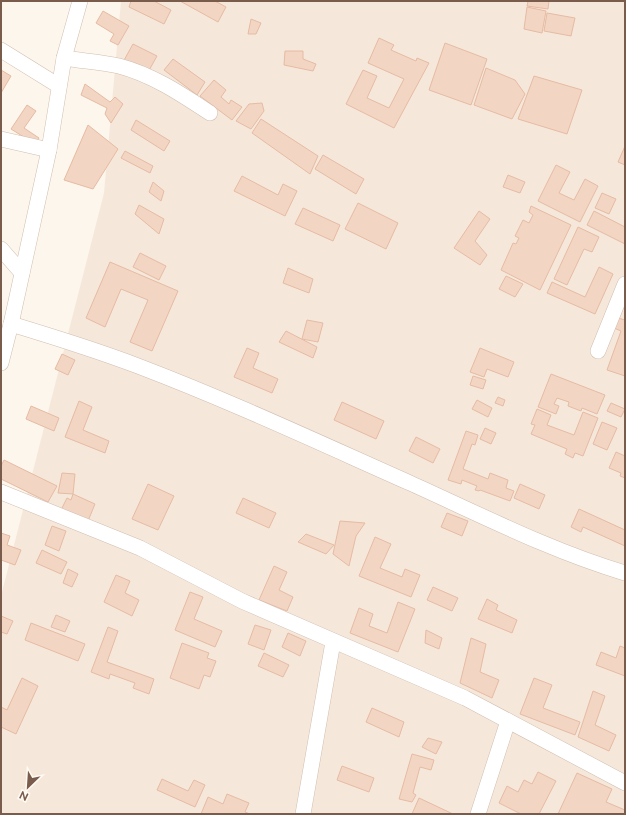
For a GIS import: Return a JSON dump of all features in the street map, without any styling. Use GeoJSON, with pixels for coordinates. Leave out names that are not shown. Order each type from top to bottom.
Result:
{"type":"FeatureCollection","features":[{"type":"Feature","properties":{"kind":"street"},"geometry":{"type":"LineString","coordinates":[[1,363],[3,346],[12,324],[49,150],[64,58],[80,1]]}},
{"type":"Feature","properties":{"kind":"street"},"geometry":{"type":"LineString","coordinates":[[1,50],[59,86]]}},
{"type":"Feature","properties":{"kind":"street"},"geometry":{"type":"LineString","coordinates":[[64,58],[118,66],[134,71],[168,87],[210,112]]}},
{"type":"Feature","properties":{"kind":"street"},"geometry":{"type":"LineString","coordinates":[[1,139],[49,150]]}},
{"type":"Feature","properties":{"kind":"street"},"geometry":{"type":"LineString","coordinates":[[1,249],[22,272]]}},
{"type":"Feature","properties":{"kind":"street"},"geometry":{"type":"LineString","coordinates":[[598,351],[625,284]]}},
{"type":"Feature","properties":{"kind":"street"},"geometry":{"type":"LineString","coordinates":[[12,324],[93,349],[139,366],[240,408],[472,512],[541,541],[625,573]]}},
{"type":"Feature","properties":{"kind":"street"},"geometry":{"type":"LineString","coordinates":[[1,492],[140,548],[242,601],[333,642],[388,663],[466,698],[625,783]]}},
{"type":"Feature","properties":{"kind":"street"},"geometry":{"type":"LineString","coordinates":[[303,814],[333,642]]}},
{"type":"Feature","properties":{"kind":"street"},"geometry":{"type":"LineString","coordinates":[[478,814],[508,720]]}},
{"type":"Feature","properties":{"kind":"shaded area"},"geometry":{"type":"Polygon","coordinates":[[[121,1],[625,1],[625,814],[1,814],[1,596],[104,193],[121,1]]]}},
{"type":"Feature","properties":{"kind":"building"},"geometry":{"type":"Polygon","coordinates":[[[131,1],[154,1],[171,10],[164,24],[129,7],[131,1]]]}},
{"type":"Feature","properties":{"kind":"building"},"geometry":{"type":"Polygon","coordinates":[[[180,1],[215,1],[226,7],[218,22],[180,1]]]}},
{"type":"Feature","properties":{"kind":"building"},"geometry":{"type":"Polygon","coordinates":[[[528,1],[549,1],[548,9],[527,6],[528,1]]]}},
{"type":"Feature","properties":{"kind":"building"},"geometry":{"type":"Polygon","coordinates":[[[527,7],[546,11],[542,33],[524,29],[527,7]]]}},
{"type":"Feature","properties":{"kind":"building"},"geometry":{"type":"Polygon","coordinates":[[[103,11],[129,26],[118,45],[110,41],[114,34],[96,23],[103,11]]]}},
{"type":"Feature","properties":{"kind":"building"},"geometry":{"type":"Polygon","coordinates":[[[547,13],[575,18],[571,36],[544,31],[547,13]]]}},
{"type":"Feature","properties":{"kind":"building"},"geometry":{"type":"Polygon","coordinates":[[[251,19],[261,23],[256,34],[248,34],[251,19]]]}},
{"type":"Feature","properties":{"kind":"building"},"geometry":{"type":"Polygon","coordinates":[[[379,38],[394,45],[391,50],[416,61],[417,58],[429,63],[394,128],[346,104],[363,70],[377,76],[367,98],[389,108],[404,79],[368,63],[379,38]]]}},
{"type":"Feature","properties":{"kind":"building"},"geometry":{"type":"Polygon","coordinates":[[[445,43],[487,59],[471,105],[429,90],[445,43]]]}},
{"type":"Feature","properties":{"kind":"building"},"geometry":{"type":"Polygon","coordinates":[[[133,44],[157,56],[147,74],[123,62],[133,44]]]}},
{"type":"Feature","properties":{"kind":"building"},"geometry":{"type":"Polygon","coordinates":[[[285,51],[303,51],[303,59],[316,64],[313,71],[284,65],[285,51]]]}},
{"type":"Feature","properties":{"kind":"building"},"geometry":{"type":"Polygon","coordinates":[[[173,59],[205,82],[197,95],[164,70],[173,59]]]}},
{"type":"Feature","properties":{"kind":"building"},"geometry":{"type":"Polygon","coordinates":[[[486,68],[515,80],[525,94],[512,119],[474,105],[486,68]]]}},
{"type":"Feature","properties":{"kind":"building"},"geometry":{"type":"Polygon","coordinates":[[[1,70],[11,76],[1,93],[1,70]]]}},
{"type":"Feature","properties":{"kind":"building"},"geometry":{"type":"Polygon","coordinates":[[[534,76],[582,90],[567,134],[518,119],[534,76]]]}},
{"type":"Feature","properties":{"kind":"building"},"geometry":{"type":"Polygon","coordinates":[[[214,80],[226,90],[221,97],[229,104],[231,100],[242,107],[232,120],[200,96],[214,80]]]}},
{"type":"Feature","properties":{"kind":"building"},"geometry":{"type":"Polygon","coordinates":[[[85,84],[110,102],[115,97],[123,104],[111,123],[105,114],[107,108],[81,95],[85,84]]]}},
{"type":"Feature","properties":{"kind":"building"},"geometry":{"type":"Polygon","coordinates":[[[262,103],[264,111],[251,129],[236,121],[249,104],[262,103]]]}},
{"type":"Feature","properties":{"kind":"building"},"geometry":{"type":"Polygon","coordinates":[[[27,105],[36,111],[24,128],[39,138],[35,144],[11,129],[27,105]]]}},
{"type":"Feature","properties":{"kind":"building"},"geometry":{"type":"Polygon","coordinates":[[[261,119],[318,156],[310,174],[252,133],[261,119]]]}},
{"type":"Feature","properties":{"kind":"building"},"geometry":{"type":"Polygon","coordinates":[[[136,120],[170,141],[164,151],[131,130],[136,120]]]}},
{"type":"Feature","properties":{"kind":"building"},"geometry":{"type":"Polygon","coordinates":[[[88,125],[118,149],[93,189],[64,180],[88,125]]]}},
{"type":"Feature","properties":{"kind":"building"},"geometry":{"type":"Polygon","coordinates":[[[625,146],[625,165],[618,162],[625,146]]]}},
{"type":"Feature","properties":{"kind":"building"},"geometry":{"type":"Polygon","coordinates":[[[125,151],[153,166],[150,173],[121,158],[125,151]]]}},
{"type":"Feature","properties":{"kind":"building"},"geometry":{"type":"Polygon","coordinates":[[[323,155],[364,179],[356,194],[315,169],[323,155]]]}},
{"type":"Feature","properties":{"kind":"building"},"geometry":{"type":"Polygon","coordinates":[[[556,165],[570,172],[559,193],[574,200],[585,179],[598,186],[580,222],[538,201],[556,165]]]}},
{"type":"Feature","properties":{"kind":"building"},"geometry":{"type":"Polygon","coordinates":[[[508,175],[525,182],[520,193],[503,187],[508,175]]]}},
{"type":"Feature","properties":{"kind":"building"},"geometry":{"type":"Polygon","coordinates":[[[242,176],[278,195],[283,184],[297,191],[285,216],[234,191],[242,176]]]}},
{"type":"Feature","properties":{"kind":"building"},"geometry":{"type":"Polygon","coordinates":[[[153,182],[164,191],[161,201],[149,192],[153,182]]]}},
{"type":"Feature","properties":{"kind":"building"},"geometry":{"type":"Polygon","coordinates":[[[602,193],[616,199],[609,214],[595,208],[602,193]]]}},
{"type":"Feature","properties":{"kind":"building"},"geometry":{"type":"Polygon","coordinates":[[[358,203],[398,223],[386,249],[345,229],[358,203]]]}},
{"type":"Feature","properties":{"kind":"building"},"geometry":{"type":"Polygon","coordinates":[[[139,205],[164,219],[159,234],[135,214],[139,205]]]}},
{"type":"Feature","properties":{"kind":"building"},"geometry":{"type":"Polygon","coordinates":[[[531,206],[571,225],[540,290],[501,270],[513,243],[516,244],[519,238],[515,236],[523,220],[529,223],[533,215],[529,212],[531,206]]]}},
{"type":"Feature","properties":{"kind":"building"},"geometry":{"type":"Polygon","coordinates":[[[303,208],[340,225],[333,241],[295,224],[303,208]]]}},
{"type":"Feature","properties":{"kind":"building"},"geometry":{"type":"Polygon","coordinates":[[[479,211],[490,219],[475,241],[487,255],[480,265],[454,248],[479,211]]]}},
{"type":"Feature","properties":{"kind":"building"},"geometry":{"type":"Polygon","coordinates":[[[594,211],[625,227],[625,244],[587,225],[594,211]]]}},
{"type":"Feature","properties":{"kind":"building"},"geometry":{"type":"Polygon","coordinates":[[[578,227],[599,237],[592,252],[584,249],[567,285],[554,279],[578,227]]]}},
{"type":"Feature","properties":{"kind":"building"},"geometry":{"type":"Polygon","coordinates":[[[140,253],[166,266],[159,280],[133,267],[140,253]]]}},
{"type":"Feature","properties":{"kind":"building"},"geometry":{"type":"Polygon","coordinates":[[[110,262],[178,291],[152,351],[130,342],[148,300],[121,289],[105,327],[86,318],[110,262]]]}},
{"type":"Feature","properties":{"kind":"building"},"geometry":{"type":"Polygon","coordinates":[[[599,267],[613,274],[595,314],[547,293],[552,282],[585,297],[599,267]]]}},
{"type":"Feature","properties":{"kind":"building"},"geometry":{"type":"Polygon","coordinates":[[[288,268],[313,279],[309,293],[283,283],[288,268]]]}},
{"type":"Feature","properties":{"kind":"building"},"geometry":{"type":"Polygon","coordinates":[[[506,276],[523,284],[515,297],[499,289],[506,276]]]}},
{"type":"Feature","properties":{"kind":"building"},"geometry":{"type":"Polygon","coordinates":[[[618,318],[625,320],[625,376],[607,370],[621,331],[614,328],[618,318]]]}},
{"type":"Feature","properties":{"kind":"building"},"geometry":{"type":"Polygon","coordinates":[[[307,320],[323,323],[318,342],[302,339],[307,320]]]}},
{"type":"Feature","properties":{"kind":"building"},"geometry":{"type":"Polygon","coordinates":[[[286,331],[317,347],[313,358],[279,342],[286,331]]]}},
{"type":"Feature","properties":{"kind":"building"},"geometry":{"type":"Polygon","coordinates":[[[247,348],[259,353],[253,368],[278,379],[272,393],[234,377],[247,348]]]}},
{"type":"Feature","properties":{"kind":"building"},"geometry":{"type":"Polygon","coordinates":[[[480,348],[514,362],[508,377],[487,369],[484,377],[470,372],[480,348]]]}},
{"type":"Feature","properties":{"kind":"building"},"geometry":{"type":"Polygon","coordinates":[[[62,354],[75,360],[68,375],[55,369],[62,354]]]}},
{"type":"Feature","properties":{"kind":"building"},"geometry":{"type":"Polygon","coordinates":[[[551,374],[605,395],[597,414],[582,408],[581,411],[568,406],[569,402],[557,398],[554,404],[559,406],[556,414],[538,407],[551,374]]]}},
{"type":"Feature","properties":{"kind":"building"},"geometry":{"type":"Polygon","coordinates":[[[473,376],[486,380],[483,389],[470,385],[473,376]]]}},
{"type":"Feature","properties":{"kind":"building"},"geometry":{"type":"Polygon","coordinates":[[[498,397],[505,400],[503,406],[495,403],[498,397]]]}},
{"type":"Feature","properties":{"kind":"building"},"geometry":{"type":"Polygon","coordinates":[[[477,400],[492,408],[488,417],[472,409],[477,400]]]}},
{"type":"Feature","properties":{"kind":"building"},"geometry":{"type":"Polygon","coordinates":[[[79,401],[92,407],[83,430],[109,441],[105,453],[65,437],[79,401]]]}},
{"type":"Feature","properties":{"kind":"building"},"geometry":{"type":"Polygon","coordinates":[[[342,402],[384,421],[376,439],[334,420],[342,402]]]}},
{"type":"Feature","properties":{"kind":"building"},"geometry":{"type":"Polygon","coordinates":[[[611,403],[625,409],[621,417],[607,411],[611,403]]]}},
{"type":"Feature","properties":{"kind":"building"},"geometry":{"type":"Polygon","coordinates":[[[31,406],[59,418],[54,431],[26,419],[31,406]]]}},
{"type":"Feature","properties":{"kind":"building"},"geometry":{"type":"Polygon","coordinates":[[[537,409],[551,415],[547,425],[574,435],[583,412],[598,418],[583,456],[575,453],[573,458],[565,454],[567,449],[531,434],[535,425],[531,424],[537,409]]]}},
{"type":"Feature","properties":{"kind":"building"},"geometry":{"type":"Polygon","coordinates":[[[602,422],[617,428],[607,450],[593,444],[602,422]]]}},
{"type":"Feature","properties":{"kind":"building"},"geometry":{"type":"Polygon","coordinates":[[[485,428],[496,433],[491,444],[480,439],[485,428]]]}},
{"type":"Feature","properties":{"kind":"building"},"geometry":{"type":"Polygon","coordinates":[[[466,431],[478,435],[475,445],[472,444],[463,469],[488,479],[490,473],[508,480],[506,488],[514,491],[510,501],[480,490],[475,490],[477,486],[462,480],[461,484],[448,480],[466,431]]]}},
{"type":"Feature","properties":{"kind":"building"},"geometry":{"type":"Polygon","coordinates":[[[416,437],[440,449],[433,463],[409,451],[416,437]]]}},
{"type":"Feature","properties":{"kind":"building"},"geometry":{"type":"Polygon","coordinates":[[[616,452],[625,456],[625,478],[620,476],[621,473],[609,468],[616,452]]]}},
{"type":"Feature","properties":{"kind":"building"},"geometry":{"type":"Polygon","coordinates":[[[4,460],[57,486],[48,502],[1,479],[1,466],[4,460]]]}},
{"type":"Feature","properties":{"kind":"building"},"geometry":{"type":"Polygon","coordinates":[[[62,473],[75,474],[73,494],[58,493],[62,473]]]}},
{"type":"Feature","properties":{"kind":"building"},"geometry":{"type":"Polygon","coordinates":[[[148,484],[174,496],[158,530],[132,519],[148,484]]]}},
{"type":"Feature","properties":{"kind":"building"},"geometry":{"type":"Polygon","coordinates":[[[520,484],[545,495],[539,509],[514,498],[520,484]]]}},
{"type":"Feature","properties":{"kind":"building"},"geometry":{"type":"Polygon","coordinates":[[[73,494],[95,504],[88,521],[61,510],[67,498],[71,500],[73,494]]]}},
{"type":"Feature","properties":{"kind":"building"},"geometry":{"type":"Polygon","coordinates":[[[243,498],[276,513],[269,528],[236,513],[243,498]]]}},
{"type":"Feature","properties":{"kind":"building"},"geometry":{"type":"Polygon","coordinates":[[[579,509],[625,530],[625,546],[583,527],[581,532],[571,527],[579,509]]]}},
{"type":"Feature","properties":{"kind":"building"},"geometry":{"type":"Polygon","coordinates":[[[447,513],[468,521],[462,536],[441,527],[447,513]]]}},
{"type":"Feature","properties":{"kind":"building"},"geometry":{"type":"Polygon","coordinates":[[[340,521],[365,523],[356,536],[349,566],[333,554],[340,521]]]}},
{"type":"Feature","properties":{"kind":"building"},"geometry":{"type":"Polygon","coordinates":[[[52,526],[66,531],[59,551],[45,545],[52,526]]]}},
{"type":"Feature","properties":{"kind":"building"},"geometry":{"type":"Polygon","coordinates":[[[1,533],[10,536],[7,545],[21,550],[15,565],[1,560],[1,533]]]}},
{"type":"Feature","properties":{"kind":"building"},"geometry":{"type":"Polygon","coordinates":[[[306,534],[334,545],[326,554],[298,542],[306,534]]]}},
{"type":"Feature","properties":{"kind":"building"},"geometry":{"type":"Polygon","coordinates":[[[375,537],[391,544],[380,568],[402,577],[405,569],[420,575],[411,597],[359,576],[375,537]]]}},
{"type":"Feature","properties":{"kind":"building"},"geometry":{"type":"Polygon","coordinates":[[[42,550],[67,562],[61,574],[36,563],[42,550]]]}},
{"type":"Feature","properties":{"kind":"building"},"geometry":{"type":"Polygon","coordinates":[[[274,566],[287,572],[279,590],[293,597],[287,611],[259,600],[274,566]]]}},
{"type":"Feature","properties":{"kind":"building"},"geometry":{"type":"Polygon","coordinates":[[[68,569],[78,574],[72,587],[63,583],[68,569]]]}},
{"type":"Feature","properties":{"kind":"building"},"geometry":{"type":"Polygon","coordinates":[[[116,575],[130,581],[125,593],[139,600],[132,616],[104,602],[116,575]]]}},
{"type":"Feature","properties":{"kind":"building"},"geometry":{"type":"Polygon","coordinates":[[[433,587],[458,598],[452,611],[427,600],[433,587]]]}},
{"type":"Feature","properties":{"kind":"building"},"geometry":{"type":"Polygon","coordinates":[[[190,592],[203,597],[194,619],[222,631],[215,647],[175,630],[190,592]]]}},
{"type":"Feature","properties":{"kind":"building"},"geometry":{"type":"Polygon","coordinates":[[[487,599],[498,605],[496,610],[517,620],[512,633],[478,619],[487,599]]]}},
{"type":"Feature","properties":{"kind":"building"},"geometry":{"type":"Polygon","coordinates":[[[398,602],[415,609],[398,652],[350,633],[359,608],[373,614],[369,626],[387,633],[398,602]]]}},
{"type":"Feature","properties":{"kind":"building"},"geometry":{"type":"Polygon","coordinates":[[[56,615],[70,621],[65,632],[51,627],[56,615]]]}},
{"type":"Feature","properties":{"kind":"building"},"geometry":{"type":"Polygon","coordinates":[[[1,616],[13,621],[7,634],[1,632],[1,616]]]}},
{"type":"Feature","properties":{"kind":"building"},"geometry":{"type":"Polygon","coordinates":[[[31,623],[85,644],[78,661],[25,640],[31,623]]]}},
{"type":"Feature","properties":{"kind":"building"},"geometry":{"type":"Polygon","coordinates":[[[255,625],[271,630],[264,650],[248,644],[255,625]]]}},
{"type":"Feature","properties":{"kind":"building"},"geometry":{"type":"Polygon","coordinates":[[[108,627],[118,631],[107,662],[154,679],[149,694],[133,688],[135,683],[110,674],[109,679],[91,672],[108,627]]]}},
{"type":"Feature","properties":{"kind":"building"},"geometry":{"type":"Polygon","coordinates":[[[426,630],[442,638],[439,649],[425,643],[426,630]]]}},
{"type":"Feature","properties":{"kind":"building"},"geometry":{"type":"Polygon","coordinates":[[[288,633],[306,641],[300,656],[282,647],[288,633]]]}},
{"type":"Feature","properties":{"kind":"building"},"geometry":{"type":"Polygon","coordinates":[[[471,638],[486,644],[480,672],[499,680],[492,698],[460,683],[471,638]]]}},
{"type":"Feature","properties":{"kind":"building"},"geometry":{"type":"Polygon","coordinates":[[[182,643],[209,653],[207,658],[216,661],[210,677],[204,675],[199,689],[170,678],[182,643]]]}},
{"type":"Feature","properties":{"kind":"building"},"geometry":{"type":"Polygon","coordinates":[[[620,646],[625,648],[625,676],[596,665],[601,652],[616,658],[620,646]]]}},
{"type":"Feature","properties":{"kind":"building"},"geometry":{"type":"Polygon","coordinates":[[[264,653],[289,665],[283,677],[258,666],[264,653]]]}},
{"type":"Feature","properties":{"kind":"building"},"geometry":{"type":"Polygon","coordinates":[[[22,678],[38,686],[16,734],[1,727],[1,707],[7,710],[22,678]]]}},
{"type":"Feature","properties":{"kind":"building"},"geometry":{"type":"Polygon","coordinates":[[[534,678],[552,685],[543,708],[580,722],[575,735],[520,714],[534,678]]]}},
{"type":"Feature","properties":{"kind":"building"},"geometry":{"type":"Polygon","coordinates":[[[593,691],[605,696],[595,725],[616,735],[609,751],[578,737],[593,691]]]}},
{"type":"Feature","properties":{"kind":"building"},"geometry":{"type":"Polygon","coordinates":[[[372,708],[404,722],[399,737],[366,722],[372,708]]]}},
{"type":"Feature","properties":{"kind":"building"},"geometry":{"type":"Polygon","coordinates":[[[428,738],[442,742],[436,754],[422,747],[428,738]]]}},
{"type":"Feature","properties":{"kind":"building"},"geometry":{"type":"Polygon","coordinates":[[[412,754],[434,760],[431,770],[420,767],[413,793],[416,795],[412,802],[399,799],[412,754]]]}},
{"type":"Feature","properties":{"kind":"building"},"geometry":{"type":"Polygon","coordinates":[[[342,766],[374,778],[369,792],[337,780],[342,766]]]}},
{"type":"Feature","properties":{"kind":"building"},"geometry":{"type":"Polygon","coordinates":[[[538,772],[556,781],[539,814],[521,814],[499,803],[507,786],[518,792],[524,780],[532,784],[538,772]]]}},
{"type":"Feature","properties":{"kind":"building"},"geometry":{"type":"Polygon","coordinates":[[[577,773],[612,789],[606,802],[625,810],[624,814],[558,814],[577,773]]]}},
{"type":"Feature","properties":{"kind":"building"},"geometry":{"type":"Polygon","coordinates":[[[162,779],[188,791],[194,780],[205,785],[195,807],[157,790],[162,779]]]}},
{"type":"Feature","properties":{"kind":"building"},"geometry":{"type":"Polygon","coordinates":[[[227,794],[249,803],[245,812],[250,814],[201,814],[208,797],[223,804],[227,794]]]}},
{"type":"Feature","properties":{"kind":"building"},"geometry":{"type":"Polygon","coordinates":[[[419,798],[453,814],[412,814],[419,798]]]}}]}
